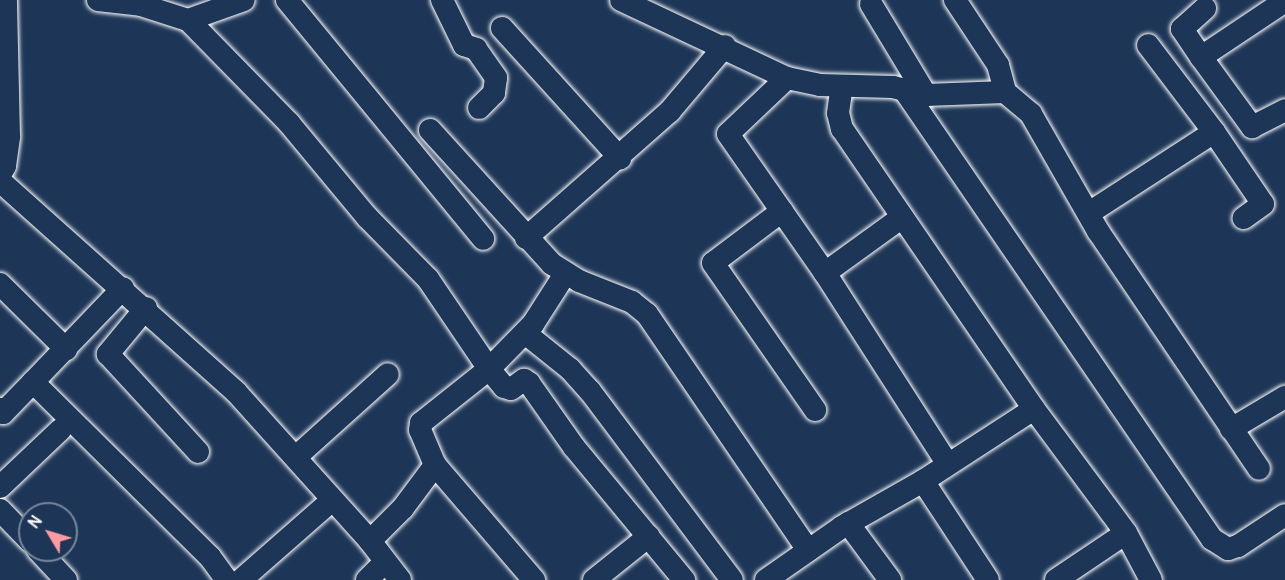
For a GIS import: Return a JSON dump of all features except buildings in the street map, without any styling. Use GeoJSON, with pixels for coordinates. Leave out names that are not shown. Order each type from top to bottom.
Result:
{"type":"FeatureCollection","features":[{"type":"Feature","properties":{"kind":"street"},"geometry":{"type":"LineString","coordinates":[[98,0],[141,5],[188,20],[289,123],[367,217],[428,279],[489,369],[504,387],[511,389],[524,380],[529,382],[574,447],[684,580]]}},
{"type":"Feature","properties":{"kind":"street"},"geometry":{"type":"LineString","coordinates":[[188,20],[244,0]]}},
{"type":"Feature","properties":{"kind":"street"},"geometry":{"type":"LineString","coordinates":[[287,0],[483,239]]}},
{"type":"Feature","properties":{"kind":"street"},"geometry":{"type":"LineString","coordinates":[[442,0],[464,45],[476,49],[496,78],[494,93],[479,108]]}},
{"type":"Feature","properties":{"kind":"street"},"geometry":{"type":"LineString","coordinates":[[621,0],[725,46],[787,78],[916,93],[1005,92]]}},
{"type":"Feature","properties":{"kind":"street"},"geometry":{"type":"LineString","coordinates":[[955,0],[998,65],[1005,92],[1031,114],[1098,231],[1259,469]]}},
{"type":"Feature","properties":{"kind":"street"},"geometry":{"type":"LineString","coordinates":[[1201,57],[1285,1]]}},
{"type":"Feature","properties":{"kind":"street"},"geometry":{"type":"LineString","coordinates":[[1207,3],[1182,29],[1252,128]]}},
{"type":"Feature","properties":{"kind":"street"},"geometry":{"type":"LineString","coordinates":[[871,4],[916,93],[1212,539],[1228,549],[1238,546],[1285,515]]}},
{"type":"Feature","properties":{"kind":"street"},"geometry":{"type":"LineString","coordinates":[[0,175],[5,166],[9,136],[5,6]]}},
{"type":"Feature","properties":{"kind":"street"},"geometry":{"type":"LineString","coordinates":[[502,28],[620,158]]}},
{"type":"Feature","properties":{"kind":"street"},"geometry":{"type":"LineString","coordinates":[[1148,45],[1219,139],[1263,204],[1244,218]]}},
{"type":"Feature","properties":{"kind":"street"},"geometry":{"type":"LineString","coordinates":[[526,238],[620,158],[670,111],[725,46]]}},
{"type":"Feature","properties":{"kind":"street"},"geometry":{"type":"LineString","coordinates":[[787,78],[728,134],[825,273],[947,463]]}},
{"type":"Feature","properties":{"kind":"street"},"geometry":{"type":"LineString","coordinates":[[842,86],[838,113],[842,129],[1034,409],[1126,533],[1151,580]]}},
{"type":"Feature","properties":{"kind":"street"},"geometry":{"type":"LineString","coordinates":[[1089,213],[1219,139],[1252,128],[1285,111]]}},
{"type":"Feature","properties":{"kind":"street"},"geometry":{"type":"LineString","coordinates":[[430,130],[526,238],[565,274],[632,302],[647,314],[808,550]]}},
{"type":"Feature","properties":{"kind":"street"},"geometry":{"type":"LineString","coordinates":[[0,182],[146,308],[236,392],[297,456],[332,500],[370,541],[384,563],[400,580]]}},
{"type":"Feature","properties":{"kind":"street"},"geometry":{"type":"LineString","coordinates":[[782,211],[713,262],[815,410]]}},
{"type":"Feature","properties":{"kind":"street"},"geometry":{"type":"LineString","coordinates":[[825,273],[901,218]]}},
{"type":"Feature","properties":{"kind":"street"},"geometry":{"type":"LineString","coordinates":[[534,580],[435,465],[420,430],[421,423],[489,369],[525,333],[565,274]]}},
{"type":"Feature","properties":{"kind":"street"},"geometry":{"type":"LineString","coordinates":[[0,284],[66,349]]}},
{"type":"Feature","properties":{"kind":"street"},"geometry":{"type":"LineString","coordinates":[[0,410],[3,413],[123,288]]}},
{"type":"Feature","properties":{"kind":"street"},"geometry":{"type":"LineString","coordinates":[[146,308],[108,354],[198,452]]}},
{"type":"Feature","properties":{"kind":"street"},"geometry":{"type":"LineString","coordinates":[[525,333],[570,369],[590,391],[732,580]]}},
{"type":"Feature","properties":{"kind":"street"},"geometry":{"type":"LineString","coordinates":[[297,456],[388,374]]}},
{"type":"Feature","properties":{"kind":"street"},"geometry":{"type":"LineString","coordinates":[[33,382],[210,557],[227,580]]}},
{"type":"Feature","properties":{"kind":"street"},"geometry":{"type":"LineString","coordinates":[[1231,429],[1285,397]]}},
{"type":"Feature","properties":{"kind":"street"},"geometry":{"type":"LineString","coordinates":[[766,580],[848,524],[923,481],[947,463],[1034,409]]}},
{"type":"Feature","properties":{"kind":"street"},"geometry":{"type":"LineString","coordinates":[[0,488],[60,430]]}},
{"type":"Feature","properties":{"kind":"street"},"geometry":{"type":"LineString","coordinates":[[370,541],[403,508],[435,465]]}},
{"type":"Feature","properties":{"kind":"street"},"geometry":{"type":"LineString","coordinates":[[923,481],[988,580]]}},
{"type":"Feature","properties":{"kind":"street"},"geometry":{"type":"LineString","coordinates":[[240,580],[332,500]]}},
{"type":"Feature","properties":{"kind":"street"},"geometry":{"type":"LineString","coordinates":[[0,510],[18,529]]}},
{"type":"Feature","properties":{"kind":"street"},"geometry":{"type":"LineString","coordinates":[[848,524],[890,580]]}},
{"type":"Feature","properties":{"kind":"street"},"geometry":{"type":"LineString","coordinates":[[1056,580],[1126,533]]}},
{"type":"Feature","properties":{"kind":"street"},"geometry":{"type":"LineString","coordinates":[[594,580],[649,536]]}},
{"type":"Feature","properties":{"kind":"street"},"geometry":{"type":"LineString","coordinates":[[49,562],[66,580]]}},
{"type":"Feature","properties":{"kind":"street"},"geometry":{"type":"LineString","coordinates":[[367,580],[384,563]]}}]}
